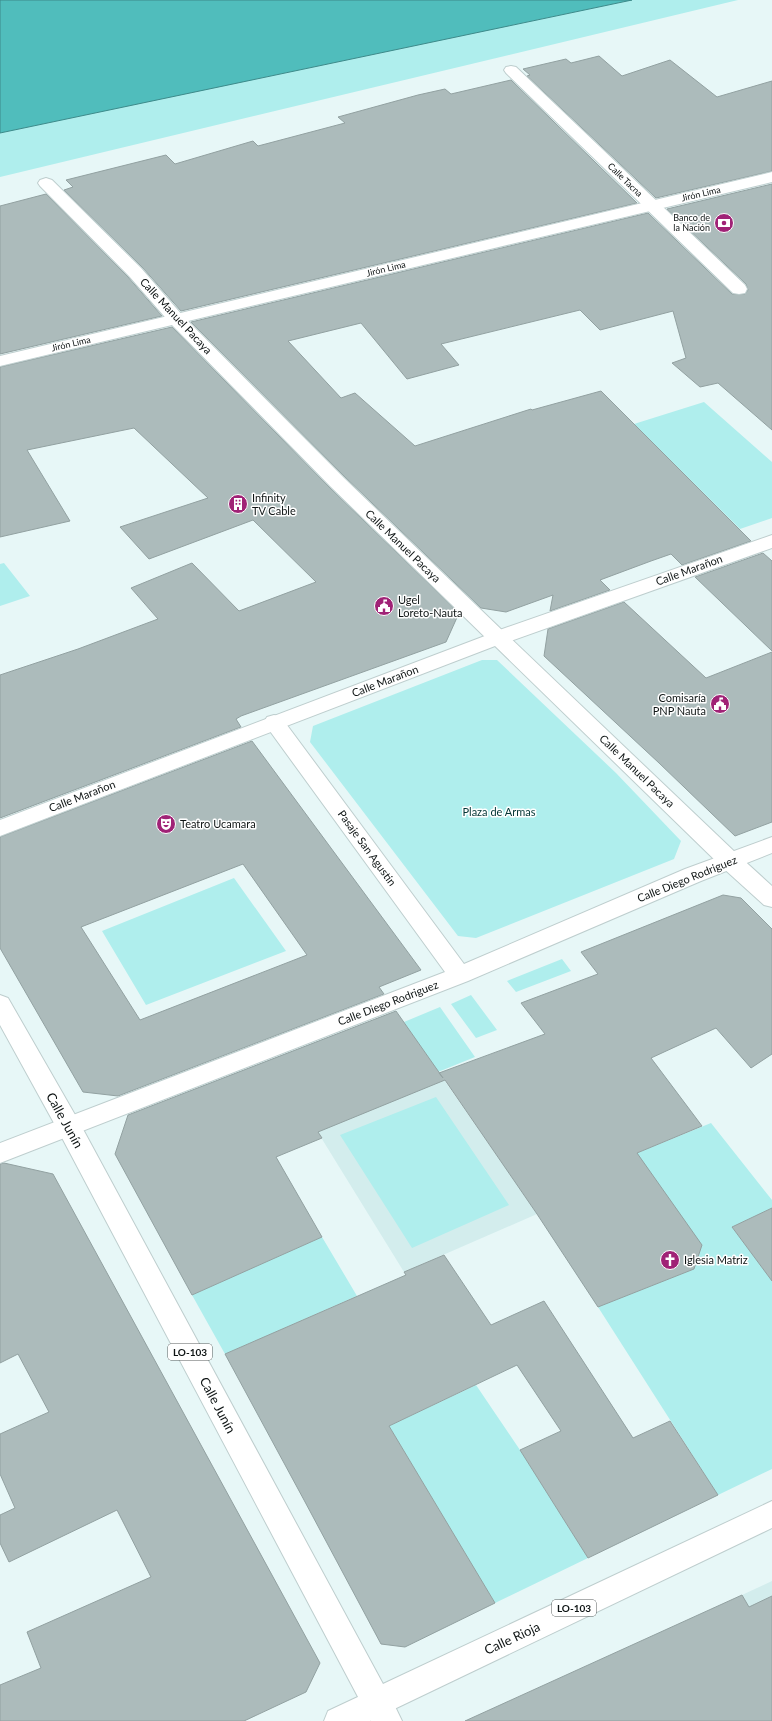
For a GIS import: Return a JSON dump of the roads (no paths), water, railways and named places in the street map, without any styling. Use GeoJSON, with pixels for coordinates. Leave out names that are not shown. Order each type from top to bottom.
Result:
{"type":"FeatureCollection","features":[{"type":"Feature","properties":{"kind":"street","name":"Calle Tacna"},"geometry":{"type":"LineString","coordinates":[[511,70],[739,289]]}},
{"type":"Feature","properties":{"kind":"street","name":"Jirón Lima"},"geometry":{"type":"LineString","coordinates":[[0,361],[772,177]]}},
{"type":"Feature","properties":{"kind":"street","name":"Calle Manuel Pacaya"},"geometry":{"type":"LineString","coordinates":[[46,183],[135,272],[177,320],[337,482],[730,861],[772,899]]}},
{"type":"Feature","properties":{"kind":"street","name":"Calle Marañon"},"geometry":{"type":"LineString","coordinates":[[0,828],[274,722],[498,638],[772,541]]}},
{"type":"Feature","properties":{"kind":"street","name":"Pasaje San Agustin"},"geometry":{"type":"LineString","coordinates":[[274,722],[460,975]]}},
{"type":"Feature","properties":{"kind":"street","name":"Calle Diego Rodriguez"},"geometry":{"type":"LineString","coordinates":[[0,1153],[460,975],[685,878],[772,845]]}},
{"type":"Feature","properties":{"kind":"street","name":"Calle Junín"},"geometry":{"type":"LineString","coordinates":[[0,1004],[69,1127],[382,1712]]}},
{"type":"Feature","properties":{"kind":"street","name":"Calle Rioja"},"geometry":{"type":"LineString","coordinates":[[338,1721],[382,1712],[772,1514]]}},
{"type":"Feature","properties":{"kind":"place","name":"Banco de la Nación"},"geometry":{"type":"Point","coordinates":[724,223]}},
{"type":"Feature","properties":{"kind":"place","name":"Infinity TV Cable"},"geometry":{"type":"Point","coordinates":[238,504]}},
{"type":"Feature","properties":{"kind":"place","name":"Ugel Loreto-Nauta"},"geometry":{"type":"Point","coordinates":[384,606]}},
{"type":"Feature","properties":{"kind":"place","name":"Comisaría PNP Nauta"},"geometry":{"type":"Point","coordinates":[720,704]}},
{"type":"Feature","properties":{"kind":"place","name":"Teatro Ucamara"},"geometry":{"type":"Point","coordinates":[166,824]}},
{"type":"Feature","properties":{"kind":"place","name":"Iglesia Matriz"},"geometry":{"type":"Point","coordinates":[670,1260]}},
{"type":"Feature","properties":{"kind":"park label","name":"Plaza de Armas"},"geometry":{"type":"Point","coordinates":[499,812]}}]}
